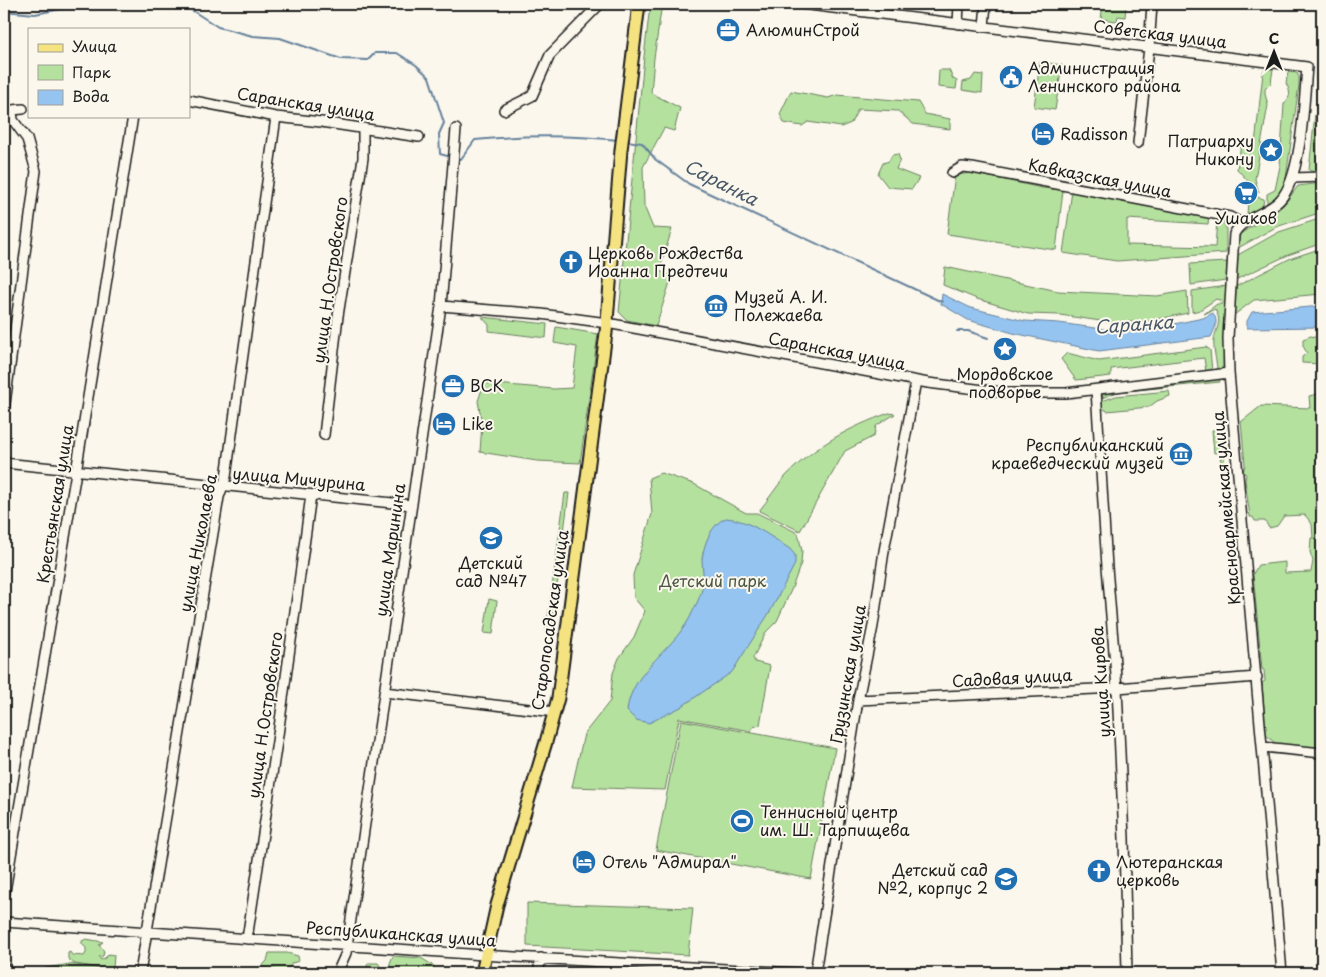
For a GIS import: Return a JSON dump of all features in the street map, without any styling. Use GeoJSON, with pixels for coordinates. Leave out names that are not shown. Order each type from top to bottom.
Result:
{"type":"FeatureCollection","features":[{"type":"Feature","properties":{"kind":"main road","name":"Старопосадская улица"},"geometry":{"type":"LineString","coordinates":[[482,973],[497,905],[555,712],[607,323],[621,150],[638,7]]}},
{"type":"Feature","properties":{"kind":"street"},"geometry":{"type":"LineString","coordinates":[[504,110],[532,96],[550,55],[600,4]]}},
{"type":"Feature","properties":{"kind":"street","name":"Советская улица"},"geometry":{"type":"LineString","coordinates":[[801,4],[1307,67],[1293,178]]}},
{"type":"Feature","properties":{"kind":"street"},"geometry":{"type":"LineString","coordinates":[[958,24],[959,4]]}},
{"type":"Feature","properties":{"kind":"street"},"geometry":{"type":"LineString","coordinates":[[984,27],[986,4]]}},
{"type":"Feature","properties":{"kind":"street"},"geometry":{"type":"LineString","coordinates":[[1138,143],[1152,4]]}},
{"type":"Feature","properties":{"kind":"street","name":"Саранская улица"},"geometry":{"type":"LineString","coordinates":[[190,100],[276,117],[419,137]]}},
{"type":"Feature","properties":{"kind":"street"},"geometry":{"type":"LineString","coordinates":[[4,411],[36,171],[27,139],[13,120],[12,110],[23,109]]}},
{"type":"Feature","properties":{"kind":"street","name":"улица Николаева"},"geometry":{"type":"LineString","coordinates":[[140,973],[219,497],[226,476],[276,117]]}},
{"type":"Feature","properties":{"kind":"street","name":"Крестьянская улица"},"geometry":{"type":"LineString","coordinates":[[4,897],[76,472],[133,118]]}},
{"type":"Feature","properties":{"kind":"street","name":"улица Н.Островского"},"geometry":{"type":"LineString","coordinates":[[324,435],[338,316],[363,158],[363,128]]}},
{"type":"Feature","properties":{"kind":"street","name":"улица Маринина"},"geometry":{"type":"LineString","coordinates":[[338,973],[344,961],[347,945],[441,306],[456,129]]}},
{"type":"Feature","properties":{"kind":"street","name":"Кавказская улица"},"geometry":{"type":"LineString","coordinates":[[952,173],[962,167],[972,168],[1230,217],[1243,224]]}},
{"type":"Feature","properties":{"kind":"street"},"geometry":{"type":"LineString","coordinates":[[1243,224],[1280,200],[1293,178],[1322,177]]}},
{"type":"Feature","properties":{"kind":"street","name":"Красноармейская улица"},"geometry":{"type":"LineString","coordinates":[[1243,224],[1237,229],[1233,239],[1228,338],[1229,373],[1282,973]]}},
{"type":"Feature","properties":{"kind":"street","name":"Саранская улица"},"geometry":{"type":"LineString","coordinates":[[441,306],[542,314],[607,323],[983,391],[1047,394],[1096,390],[1229,373]]}},
{"type":"Feature","properties":{"kind":"street","name":"Грузинская улица"},"geometry":{"type":"LineString","coordinates":[[815,973],[858,700],[873,626],[884,551],[916,380]]}},
{"type":"Feature","properties":{"kind":"street","name":"улица Кирова"},"geometry":{"type":"LineString","coordinates":[[1096,390],[1117,688],[1124,838],[1127,973]]}},
{"type":"Feature","properties":{"kind":"street","name":"улица Мичурина"},"geometry":{"type":"LineString","coordinates":[[4,463],[76,472],[412,505]]}},
{"type":"Feature","properties":{"kind":"street","name":"улица Н.Островского"},"geometry":{"type":"LineString","coordinates":[[247,939],[278,735],[311,495]]}},
{"type":"Feature","properties":{"kind":"street","name":"Садовая улица"},"geometry":{"type":"LineString","coordinates":[[858,700],[1117,688],[1257,677]]}},
{"type":"Feature","properties":{"kind":"street"},"geometry":{"type":"LineString","coordinates":[[384,692],[555,712]]}},
{"type":"Feature","properties":{"kind":"street"},"geometry":{"type":"LineString","coordinates":[[1263,747],[1322,753]]}},
{"type":"Feature","properties":{"kind":"street","name":"Республиканская улица"},"geometry":{"type":"LineString","coordinates":[[4,922],[698,970],[796,973]]}},
{"type":"Feature","properties":{"kind":"street"},"geometry":{"type":"LineString","coordinates":[[538,973],[541,958]]}},
{"type":"Feature","properties":{"kind":"street"},"geometry":{"type":"LineString","coordinates":[[4,967],[6,973]]}},
{"type":"Feature","properties":{"kind":"green space"},"geometry":{"type":"Polygon","coordinates":[[[654,4],[662,4],[651,93],[680,108],[674,131],[664,128],[643,167],[644,206],[653,228],[672,229],[659,271],[672,276],[656,326],[627,320],[619,312],[644,57],[649,14],[654,4]]]}},
{"type":"Feature","properties":{"kind":"green space"},"geometry":{"type":"Polygon","coordinates":[[[1103,4],[1126,5],[1125,17],[1118,16],[1117,21],[1101,19],[1103,4]]]}},
{"type":"Feature","properties":{"kind":"green space"},"geometry":{"type":"Polygon","coordinates":[[[1040,62],[1062,65],[1055,110],[1034,107],[1040,62]]]}},
{"type":"Feature","properties":{"kind":"green space"},"geometry":{"type":"Polygon","coordinates":[[[1267,69],[1273,69],[1271,83],[1265,89],[1268,105],[1255,179],[1259,193],[1237,169],[1241,144],[1255,144],[1263,73],[1267,69]]]}},
{"type":"Feature","properties":{"kind":"green space"},"geometry":{"type":"Polygon","coordinates":[[[939,70],[949,70],[953,79],[957,81],[956,89],[938,87],[939,70]]]}},
{"type":"Feature","properties":{"kind":"green space"},"geometry":{"type":"Polygon","coordinates":[[[1288,72],[1297,73],[1299,85],[1286,178],[1279,194],[1267,206],[1267,194],[1275,190],[1280,166],[1284,104],[1290,94],[1286,83],[1288,72]]]}},
{"type":"Feature","properties":{"kind":"green space"},"geometry":{"type":"Polygon","coordinates":[[[975,74],[983,75],[982,93],[962,90],[963,82],[971,80],[975,74]]]}},
{"type":"Feature","properties":{"kind":"green space"},"geometry":{"type":"Polygon","coordinates":[[[791,91],[828,98],[837,95],[918,102],[925,114],[950,119],[950,129],[913,124],[898,111],[858,109],[851,123],[841,127],[808,122],[802,126],[784,123],[780,114],[791,91]]]}},
{"type":"Feature","properties":{"kind":"green space"},"geometry":{"type":"Polygon","coordinates":[[[1319,100],[1322,100],[1322,173],[1318,174],[1309,170],[1315,114],[1318,113],[1319,100]]]}},
{"type":"Feature","properties":{"kind":"green space"},"geometry":{"type":"Polygon","coordinates":[[[898,154],[900,160],[896,169],[919,178],[912,189],[888,187],[878,174],[883,163],[889,161],[892,155],[898,154]]]}},
{"type":"Feature","properties":{"kind":"green space"},"geometry":{"type":"Polygon","coordinates":[[[972,173],[1042,188],[1063,190],[1056,250],[947,234],[955,175],[972,173]]]}},
{"type":"Feature","properties":{"kind":"green space"},"geometry":{"type":"Polygon","coordinates":[[[1322,183],[1322,212],[1276,227],[1238,248],[1240,234],[1276,211],[1286,202],[1298,186],[1322,183]]]}},
{"type":"Feature","properties":{"kind":"green space"},"geometry":{"type":"Polygon","coordinates":[[[1249,188],[1259,198],[1264,199],[1262,209],[1250,216],[1247,215],[1249,188]]]}},
{"type":"Feature","properties":{"kind":"green space"},"geometry":{"type":"Polygon","coordinates":[[[1072,191],[1209,216],[1208,224],[1127,219],[1127,245],[1215,247],[1217,220],[1223,222],[1226,228],[1226,253],[1117,261],[1063,253],[1072,191]]]}},
{"type":"Feature","properties":{"kind":"green space"},"geometry":{"type":"Polygon","coordinates":[[[1322,218],[1322,243],[1288,255],[1235,280],[1236,256],[1279,232],[1322,218]]]}},
{"type":"Feature","properties":{"kind":"green space"},"geometry":{"type":"Polygon","coordinates":[[[1322,248],[1322,294],[1254,300],[1234,315],[1235,287],[1289,259],[1322,248]]]}},
{"type":"Feature","properties":{"kind":"green space"},"geometry":{"type":"Polygon","coordinates":[[[1227,262],[1226,280],[1191,285],[1190,264],[1227,262]]]}},
{"type":"Feature","properties":{"kind":"green space"},"geometry":{"type":"Polygon","coordinates":[[[945,267],[1058,291],[1157,296],[1187,291],[1188,313],[1149,321],[1114,323],[1060,315],[1028,314],[977,299],[943,285],[945,267]]]}},
{"type":"Feature","properties":{"kind":"green space"},"geometry":{"type":"Polygon","coordinates":[[[1226,286],[1223,370],[1220,371],[1217,368],[1214,350],[1218,325],[1217,314],[1215,309],[1204,314],[1217,304],[1222,304],[1222,301],[1216,299],[1200,310],[1192,312],[1192,291],[1226,286]]]}},
{"type":"Feature","properties":{"kind":"green space"},"geometry":{"type":"Polygon","coordinates":[[[482,317],[547,324],[546,338],[489,331],[489,325],[482,317]]]}},
{"type":"Feature","properties":{"kind":"green space"},"geometry":{"type":"Polygon","coordinates":[[[556,327],[598,334],[580,463],[537,461],[480,452],[482,423],[478,401],[484,383],[554,389],[572,388],[577,347],[554,343],[556,327]]]}},
{"type":"Feature","properties":{"kind":"green space"},"geometry":{"type":"Polygon","coordinates":[[[1311,336],[1322,338],[1322,350],[1320,352],[1322,353],[1322,364],[1302,363],[1302,357],[1307,353],[1303,346],[1303,339],[1311,336]]]}},
{"type":"Feature","properties":{"kind":"green space"},"geometry":{"type":"Polygon","coordinates":[[[1206,347],[1210,350],[1212,371],[1206,372],[1204,358],[1111,369],[1111,376],[1076,380],[1061,359],[1067,353],[1099,361],[1206,347]]]}},
{"type":"Feature","properties":{"kind":"green space"},"geometry":{"type":"Polygon","coordinates":[[[1219,378],[1220,382],[1117,392],[1102,398],[1104,392],[1219,378]]]}},
{"type":"Feature","properties":{"kind":"green space"},"geometry":{"type":"Polygon","coordinates":[[[1169,391],[1170,396],[1157,401],[1149,407],[1107,411],[1102,408],[1102,401],[1116,396],[1169,391]]]}},
{"type":"Feature","properties":{"kind":"green space"},"geometry":{"type":"Polygon","coordinates":[[[1322,393],[1322,749],[1280,745],[1266,735],[1262,683],[1265,681],[1264,670],[1262,669],[1253,574],[1258,565],[1285,562],[1285,573],[1311,572],[1313,561],[1310,552],[1311,538],[1313,538],[1312,524],[1305,515],[1284,516],[1277,526],[1269,528],[1265,521],[1255,521],[1253,517],[1250,517],[1245,480],[1246,474],[1243,472],[1245,465],[1241,422],[1261,406],[1310,408],[1309,396],[1322,393]]]}},
{"type":"Feature","properties":{"kind":"green space"},"geometry":{"type":"Polygon","coordinates":[[[889,413],[895,414],[876,426],[874,436],[845,451],[800,531],[759,511],[785,477],[808,456],[847,431],[889,413]]]}},
{"type":"Feature","properties":{"kind":"green space"},"geometry":{"type":"Polygon","coordinates":[[[1221,429],[1227,486],[1223,486],[1220,452],[1214,453],[1212,430],[1221,429]]]}},
{"type":"Feature","properties":{"kind":"green space","name":"Детский парк"},"geometry":{"type":"Polygon","coordinates":[[[661,473],[694,484],[746,513],[757,513],[798,533],[802,551],[801,563],[792,588],[777,621],[766,632],[753,658],[755,662],[770,666],[760,725],[753,727],[751,731],[679,718],[665,790],[572,787],[584,734],[610,701],[613,673],[619,658],[634,637],[645,611],[634,598],[633,575],[652,514],[649,478],[661,473]]]}},
{"type":"Feature","properties":{"kind":"green space"},"geometry":{"type":"Polygon","coordinates":[[[565,493],[569,493],[551,632],[546,631],[565,493]]]}},
{"type":"Feature","properties":{"kind":"green space"},"geometry":{"type":"Polygon","coordinates":[[[489,599],[497,601],[493,634],[484,633],[489,599]]]}},
{"type":"Feature","properties":{"kind":"green space","name":"Теннисный центр им. Ш. Тарпищева"},"geometry":{"type":"Polygon","coordinates":[[[681,720],[835,748],[811,879],[656,850],[681,720]]]}},
{"type":"Feature","properties":{"kind":"green space"},"geometry":{"type":"Polygon","coordinates":[[[527,903],[693,908],[688,955],[527,946],[527,903]]]}},
{"type":"Feature","properties":{"kind":"green space"},"geometry":{"type":"Polygon","coordinates":[[[86,939],[103,942],[99,945],[104,951],[103,956],[99,957],[101,960],[109,954],[114,955],[113,968],[108,969],[75,964],[68,959],[68,953],[70,952],[72,955],[84,956],[86,948],[82,941],[86,939]]]}},
{"type":"Feature","properties":{"kind":"green space"},"geometry":{"type":"Polygon","coordinates":[[[269,953],[287,953],[298,956],[299,961],[292,963],[285,973],[263,968],[262,966],[267,961],[269,953]]]}},
{"type":"Feature","properties":{"kind":"green space"},"geometry":{"type":"Polygon","coordinates":[[[393,956],[421,958],[434,966],[433,971],[425,973],[385,973],[390,972],[390,963],[393,956]]]}},
{"type":"Feature","properties":{"kind":"green space"},"geometry":{"type":"Polygon","coordinates":[[[368,963],[378,963],[385,973],[371,973],[366,970],[368,963]]]}},
{"type":"Feature","properties":{"kind":"green space"},"geometry":{"type":"Polygon","coordinates":[[[70,964],[103,969],[102,973],[48,973],[46,968],[70,964]]]}},
{"type":"Feature","properties":{"kind":"water"},"geometry":{"type":"Polygon","coordinates":[[[942,294],[971,308],[1025,321],[1059,323],[1117,331],[1150,329],[1203,318],[1213,313],[1216,322],[1211,337],[1099,351],[1013,333],[968,320],[941,304],[942,294]]]}},
{"type":"Feature","properties":{"kind":"water"},"geometry":{"type":"Polygon","coordinates":[[[1322,306],[1322,327],[1247,328],[1247,321],[1252,312],[1322,306]]]}},
{"type":"Feature","properties":{"kind":"water"},"geometry":{"type":"Polygon","coordinates":[[[726,518],[751,525],[790,549],[795,555],[795,564],[771,610],[732,672],[681,707],[649,723],[636,720],[627,711],[630,696],[645,671],[686,624],[700,597],[703,586],[702,559],[704,547],[712,530],[726,518]]]}},
{"type":"Feature","properties":{"kind":"waterway","name":"Саранка"},"geometry":{"type":"LineString","coordinates":[[4,11],[35,14],[71,7],[76,4]]}},
{"type":"Feature","properties":{"kind":"waterway","name":"Саранка"},"geometry":{"type":"LineString","coordinates":[[182,4],[218,27],[253,36],[280,38],[341,59],[368,60],[375,53],[397,53],[416,65],[429,77],[444,123],[439,134],[440,154],[451,157]]}},
{"type":"Feature","properties":{"kind":"waterway","name":"Саранка"},"geometry":{"type":"LineString","coordinates":[[456,158],[461,159],[475,140],[547,136],[619,140]]}},
{"type":"Feature","properties":{"kind":"waterway","name":"Саранка"},"geometry":{"type":"LineString","coordinates":[[626,141],[642,143],[656,160],[689,184],[942,302]]}},
{"type":"Feature","properties":{"kind":"waterway"},"geometry":{"type":"LineString","coordinates":[[957,331],[968,331],[988,338]]}},
{"type":"Feature","properties":{"kind":"place","name":"АлюминСтрой"},"geometry":{"type":"Point","coordinates":[728,30]}},
{"type":"Feature","properties":{"kind":"place","name":"Администрация Ленинского района"},"geometry":{"type":"Point","coordinates":[1011,77]}},
{"type":"Feature","properties":{"kind":"place","name":"Radisson"},"geometry":{"type":"Point","coordinates":[1043,134]}},
{"type":"Feature","properties":{"kind":"place","name":"Патриарху Никону"},"geometry":{"type":"Point","coordinates":[1271,150]}},
{"type":"Feature","properties":{"kind":"place","name":"Ушаков"},"geometry":{"type":"Point","coordinates":[1246,193]}},
{"type":"Feature","properties":{"kind":"place","name":"Церковь Рождества Иоанна Предтечи"},"geometry":{"type":"Point","coordinates":[571,262]}},
{"type":"Feature","properties":{"kind":"place","name":"Музей А. И. Полежаева"},"geometry":{"type":"Point","coordinates":[716,306]}},
{"type":"Feature","properties":{"kind":"place","name":"Мордовское подворье"},"geometry":{"type":"Point","coordinates":[1005,349]}},
{"type":"Feature","properties":{"kind":"place","name":"ВСК"},"geometry":{"type":"Point","coordinates":[453,386]}},
{"type":"Feature","properties":{"kind":"place","name":"Like"},"geometry":{"type":"Point","coordinates":[444,424]}},
{"type":"Feature","properties":{"kind":"place","name":"Республиканский краеведческий музей"},"geometry":{"type":"Point","coordinates":[1181,454]}},
{"type":"Feature","properties":{"kind":"place","name":"Детский сад №47"},"geometry":{"type":"Point","coordinates":[491,538]}},
{"type":"Feature","properties":{"kind":"place","name":"Теннисный центр им. Ш. Тарпищева"},"geometry":{"type":"Point","coordinates":[742,821]}},
{"type":"Feature","properties":{"kind":"place","name":"Отель \"Адмирал\""},"geometry":{"type":"Point","coordinates":[584,862]}},
{"type":"Feature","properties":{"kind":"place","name":"Лютеранская церковь"},"geometry":{"type":"Point","coordinates":[1099,871]}},
{"type":"Feature","properties":{"kind":"place","name":"Детский сад №2, корпус 2"},"geometry":{"type":"Point","coordinates":[1006,879]}}]}
